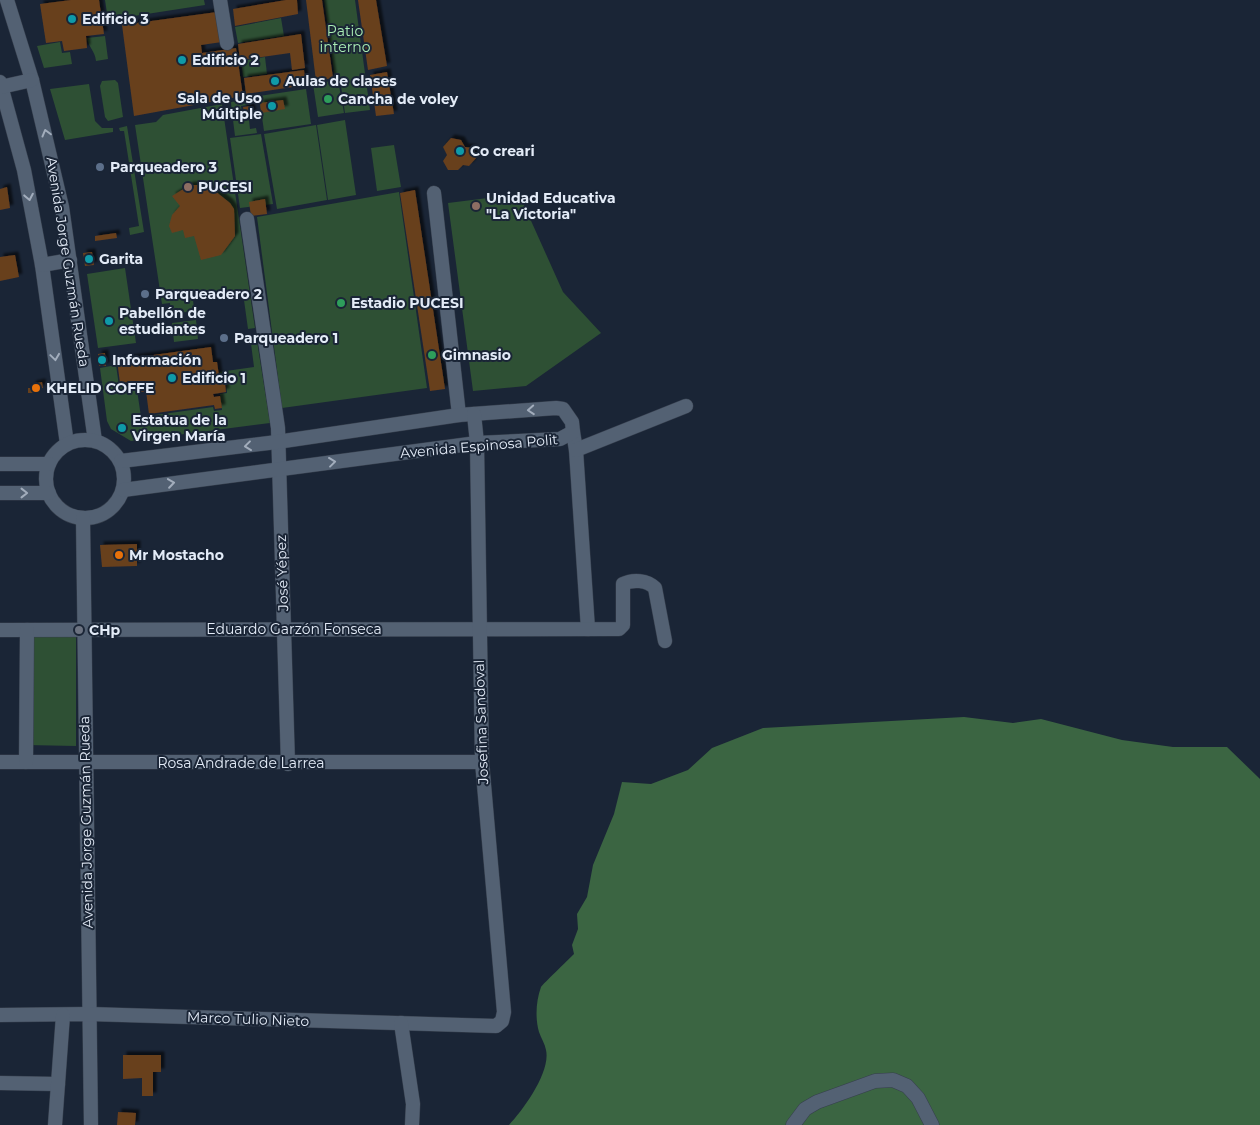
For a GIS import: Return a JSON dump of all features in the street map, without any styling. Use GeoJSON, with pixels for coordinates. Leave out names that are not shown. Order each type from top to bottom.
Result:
{"type":"FeatureCollection","features":[{"type":"Feature","properties":{"kind":"street","name":"Avenida Jorge Guzmán Rueda"},"geometry":{"type":"LineString","coordinates":[[7,0],[32,80],[55,172],[70,260],[95,440]]}},
{"type":"Feature","properties":{"kind":"street"},"geometry":{"type":"LineString","coordinates":[[220,0],[227,43]]}},
{"type":"Feature","properties":{"kind":"street"},"geometry":{"type":"LineString","coordinates":[[1,84],[32,80]]}},
{"type":"Feature","properties":{"kind":"street","name":"Avenida Jorge Guzmán Rueda"},"geometry":{"type":"LineString","coordinates":[[1,84],[24,170],[42,265],[67,444]]}},
{"type":"Feature","properties":{"kind":"street"},"geometry":{"type":"LineString","coordinates":[[434,193],[459,416]]}},
{"type":"Feature","properties":{"kind":"street","name":"José Yépez"},"geometry":{"type":"LineString","coordinates":[[247,219],[278,428],[288,764]]}},
{"type":"Feature","properties":{"kind":"street"},"geometry":{"type":"LineString","coordinates":[[42,265],[70,260]]}},
{"type":"Feature","properties":{"kind":"street"},"geometry":{"type":"LineString","coordinates":[[576,450],[686,406]]}},
{"type":"Feature","properties":{"kind":"street","name":"Avenida Espinosa Polit"},"geometry":{"type":"LineString","coordinates":[[120,462],[474,414],[563,409],[569,414],[573,432],[560,440],[477,444],[279,468],[123,490]]}},
{"type":"Feature","properties":{"kind":"street","name":"Josefina Sandoval"},"geometry":{"type":"LineString","coordinates":[[474,414],[477,444],[478,628],[482,762],[504,1012],[502,1021],[496,1026]]}},
{"type":"Feature","properties":{"kind":"street"},"geometry":{"type":"LineString","coordinates":[[573,432],[576,450],[588,629]]}},
{"type":"Feature","properties":{"kind":"street"},"geometry":{"type":"LineString","coordinates":[[76,440],[95,440],[106,445],[120,462],[124,470],[123,490],[118,500],[110,509],[100,515],[83,518],[64,512],[55,504],[48,493],[46,474],[48,464],[59,449],[76,440]]}},
{"type":"Feature","properties":{"kind":"street"},"geometry":{"type":"LineString","coordinates":[[0,464],[48,464]]}},
{"type":"Feature","properties":{"kind":"street"},"geometry":{"type":"LineString","coordinates":[[0,493],[48,493]]}},
{"type":"Feature","properties":{"kind":"street","name":"Avenida Jorge Guzmán Rueda"},"geometry":{"type":"LineString","coordinates":[[83,518],[91,1125]]}},
{"type":"Feature","properties":{"kind":"street","name":"Eduardo Garzón Fonseca"},"geometry":{"type":"LineString","coordinates":[[0,630],[622,628],[623,584],[629,581],[638,581],[650,584],[655,588],[664,641]]}},
{"type":"Feature","properties":{"kind":"street"},"geometry":{"type":"LineString","coordinates":[[26,762],[27,630]]}},
{"type":"Feature","properties":{"kind":"street","name":"Rosa Andrade de Larrea"},"geometry":{"type":"LineString","coordinates":[[0,762],[288,764],[482,762]]}},
{"type":"Feature","properties":{"kind":"street","name":"Marco Tulio Nieto"},"geometry":{"type":"LineString","coordinates":[[0,1015],[89,1014],[496,1026]]}},
{"type":"Feature","properties":{"kind":"street"},"geometry":{"type":"LineString","coordinates":[[55,1125],[63,1015]]}},
{"type":"Feature","properties":{"kind":"street"},"geometry":{"type":"LineString","coordinates":[[401,1023],[413,1104],[412,1125]]}},
{"type":"Feature","properties":{"kind":"street"},"geometry":{"type":"LineString","coordinates":[[793,1125],[805,1109],[818,1102],[875,1081],[893,1080],[908,1086],[918,1098],[932,1125]]}},
{"type":"Feature","properties":{"kind":"street"},"geometry":{"type":"LineString","coordinates":[[0,1084],[58,1084]]}},
{"type":"Feature","properties":{"kind":"green space"},"geometry":{"type":"Polygon","coordinates":[[[105,0],[204,0],[205,5],[108,20],[105,0]]]}},
{"type":"Feature","properties":{"kind":"green space","name":"Patio interno"},"geometry":{"type":"Polygon","coordinates":[[[324,0],[355,0],[370,110],[345,113],[340,79],[335,79],[324,0]]]}},
{"type":"Feature","properties":{"kind":"green space"},"geometry":{"type":"Polygon","coordinates":[[[281,18],[284,36],[238,43],[235,27],[281,18]]]}},
{"type":"Feature","properties":{"kind":"green space"},"geometry":{"type":"Polygon","coordinates":[[[105,36],[108,59],[96,61],[87,38],[105,36]]]}},
{"type":"Feature","properties":{"kind":"green space"},"geometry":{"type":"Polygon","coordinates":[[[60,42],[62,53],[70,52],[72,64],[44,68],[37,46],[60,42]]]}},
{"type":"Feature","properties":{"kind":"green space"},"geometry":{"type":"Polygon","coordinates":[[[265,57],[267,74],[243,77],[241,61],[265,57]]]}},
{"type":"Feature","properties":{"kind":"green space"},"geometry":{"type":"Polygon","coordinates":[[[115,80],[118,83],[123,117],[108,121],[105,117],[100,86],[102,81],[115,80]]]}},
{"type":"Feature","properties":{"kind":"green space","name":"Cancha de voley"},"geometry":{"type":"Polygon","coordinates":[[[338,80],[344,113],[318,117],[313,84],[338,80]]]}},
{"type":"Feature","properties":{"kind":"green space"},"geometry":{"type":"Polygon","coordinates":[[[89,84],[95,121],[102,128],[113,128],[113,132],[65,140],[50,89],[89,84]]]}},
{"type":"Feature","properties":{"kind":"green space"},"geometry":{"type":"Polygon","coordinates":[[[306,89],[311,124],[264,131],[259,96],[306,89]]]}},
{"type":"Feature","properties":{"kind":"green space"},"geometry":{"type":"Polygon","coordinates":[[[252,99],[253,104],[241,106],[242,113],[232,114],[231,102],[252,99]]]}},
{"type":"Feature","properties":{"kind":"green space"},"geometry":{"type":"Polygon","coordinates":[[[222,104],[255,328],[248,329],[243,293],[193,299],[194,311],[171,314],[170,303],[162,304],[135,125],[156,122],[163,115],[222,104]]]}},
{"type":"Feature","properties":{"kind":"green space"},"geometry":{"type":"Polygon","coordinates":[[[243,118],[244,121],[249,120],[250,129],[256,128],[257,133],[235,136],[233,120],[243,118]]]}},
{"type":"Feature","properties":{"kind":"green space"},"geometry":{"type":"Polygon","coordinates":[[[345,120],[356,195],[328,200],[317,125],[345,120]]]}},
{"type":"Feature","properties":{"kind":"green space"},"geometry":{"type":"Polygon","coordinates":[[[316,125],[327,200],[277,209],[264,134],[316,125]]]}},
{"type":"Feature","properties":{"kind":"green space"},"geometry":{"type":"Polygon","coordinates":[[[127,126],[144,232],[130,235],[129,228],[139,226],[124,131],[120,131],[119,128],[127,126]]]}},
{"type":"Feature","properties":{"kind":"green space"},"geometry":{"type":"Polygon","coordinates":[[[261,134],[273,204],[240,208],[230,138],[261,134]]]}},
{"type":"Feature","properties":{"kind":"green space"},"geometry":{"type":"Polygon","coordinates":[[[394,145],[401,187],[377,191],[371,148],[394,145]]]}},
{"type":"Feature","properties":{"kind":"green space","name":"Estadio PUCESI"},"geometry":{"type":"Polygon","coordinates":[[[399,192],[427,388],[282,408],[257,217],[399,192]]]}},
{"type":"Feature","properties":{"kind":"green space"},"geometry":{"type":"Polygon","coordinates":[[[519,194],[563,292],[601,333],[526,386],[473,391],[448,203],[519,194]]]}},
{"type":"Feature","properties":{"kind":"green space"},"geometry":{"type":"Polygon","coordinates":[[[125,268],[136,343],[98,348],[87,274],[125,268]]]}},
{"type":"Feature","properties":{"kind":"green space"},"geometry":{"type":"Polygon","coordinates":[[[196,320],[198,339],[174,342],[172,323],[196,320]]]}},
{"type":"Feature","properties":{"kind":"green space"},"geometry":{"type":"Polygon","coordinates":[[[256,335],[270,423],[131,441],[111,429],[107,421],[100,368],[116,365],[119,386],[136,383],[141,417],[213,407],[214,411],[222,410],[220,394],[227,393],[225,375],[220,375],[219,372],[254,367],[250,336],[256,335]]]}},
{"type":"Feature","properties":{"kind":"green space"},"geometry":{"type":"Polygon","coordinates":[[[27,635],[76,635],[76,746],[26,745],[27,635]]]}},
{"type":"Feature","properties":{"kind":"green space"},"geometry":{"type":"Polygon","coordinates":[[[964,717],[1013,723],[1041,719],[1122,740],[1173,747],[1227,747],[1260,779],[1260,1125],[509,1125],[535,1090],[544,1069],[546,1050],[537,1021],[539,992],[541,987],[574,954],[572,945],[578,929],[577,914],[587,897],[593,865],[614,814],[622,782],[651,784],[688,770],[712,748],[763,728],[964,717]]]}},
{"type":"Feature","properties":{"kind":"building","name":"Edificio 3"},"geometry":{"type":"Polygon","coordinates":[[[71,0],[99,0],[104,34],[86,36],[87,48],[64,51],[62,41],[46,43],[40,4],[71,0]]]}},
{"type":"Feature","properties":{"kind":"building"},"geometry":{"type":"Polygon","coordinates":[[[286,0],[297,0],[298,14],[235,26],[233,9],[286,0]]]}},
{"type":"Feature","properties":{"kind":"building","name":"Aulas de clases"},"geometry":{"type":"Polygon","coordinates":[[[306,0],[322,0],[333,78],[316,81],[306,0]]]}},
{"type":"Feature","properties":{"kind":"building","name":"Aulas de clases"},"geometry":{"type":"Polygon","coordinates":[[[358,0],[376,0],[387,66],[368,70],[358,0]]]}},
{"type":"Feature","properties":{"kind":"building","name":"Edificio 2"},"geometry":{"type":"Polygon","coordinates":[[[217,12],[222,42],[201,45],[202,53],[236,48],[243,96],[134,116],[122,25],[217,12]]]}},
{"type":"Feature","properties":{"kind":"building"},"geometry":{"type":"Polygon","coordinates":[[[301,34],[305,68],[292,70],[290,53],[240,60],[238,44],[301,34]]]}},
{"type":"Feature","properties":{"kind":"building","name":"Aulas de clases"},"geometry":{"type":"Polygon","coordinates":[[[304,70],[306,85],[246,94],[244,78],[304,70]]]}},
{"type":"Feature","properties":{"kind":"building"},"geometry":{"type":"Polygon","coordinates":[[[387,72],[394,114],[376,116],[370,75],[387,72]]]}},
{"type":"Feature","properties":{"kind":"building","name":"Sala de Uso Múltiple"},"geometry":{"type":"Polygon","coordinates":[[[283,100],[285,109],[261,113],[260,103],[283,100]]]}},
{"type":"Feature","properties":{"kind":"building"},"geometry":{"type":"Polygon","coordinates":[[[251,106],[254,119],[245,119],[243,107],[251,106]]]}},
{"type":"Feature","properties":{"kind":"building","name":"Co creari"},"geometry":{"type":"Polygon","coordinates":[[[451,138],[461,140],[465,147],[473,148],[477,157],[469,166],[463,165],[458,170],[448,170],[443,161],[447,155],[443,147],[451,138]]]}},
{"type":"Feature","properties":{"kind":"building"},"geometry":{"type":"Polygon","coordinates":[[[190,185],[199,185],[215,191],[230,203],[234,209],[235,236],[221,255],[201,260],[194,236],[185,238],[183,230],[172,233],[169,226],[172,215],[180,206],[172,196],[190,185]]]}},
{"type":"Feature","properties":{"kind":"building"},"geometry":{"type":"Polygon","coordinates":[[[7,187],[10,208],[0,210],[0,189],[7,187]]]}},
{"type":"Feature","properties":{"kind":"building"},"geometry":{"type":"Polygon","coordinates":[[[415,190],[445,389],[430,391],[400,193],[415,190]]]}},
{"type":"Feature","properties":{"kind":"building"},"geometry":{"type":"Polygon","coordinates":[[[265,199],[267,214],[251,216],[249,202],[265,199]]]}},
{"type":"Feature","properties":{"kind":"building"},"geometry":{"type":"Polygon","coordinates":[[[116,233],[117,238],[95,241],[95,236],[116,233]]]}},
{"type":"Feature","properties":{"kind":"building","name":"Garita"},"geometry":{"type":"Polygon","coordinates":[[[92,252],[94,265],[85,266],[83,253],[92,252]]]}},
{"type":"Feature","properties":{"kind":"building"},"geometry":{"type":"Polygon","coordinates":[[[15,255],[19,277],[0,281],[0,257],[15,255]]]}},
{"type":"Feature","properties":{"kind":"building","name":"Edificio 1"},"geometry":{"type":"Polygon","coordinates":[[[211,347],[213,362],[217,362],[219,376],[224,375],[226,392],[213,394],[214,397],[220,396],[222,408],[215,409],[214,405],[149,414],[146,391],[141,392],[140,381],[120,383],[117,360],[211,347]]]}},
{"type":"Feature","properties":{"kind":"building","name":"Información"},"geometry":{"type":"Polygon","coordinates":[[[105,353],[106,366],[99,366],[98,354],[105,353]]]}},
{"type":"Feature","properties":{"kind":"building","name":"KHELID COFFE"},"geometry":{"type":"Polygon","coordinates":[[[42,382],[43,388],[34,389],[34,393],[28,393],[28,388],[31,388],[33,384],[42,382]]]}},
{"type":"Feature","properties":{"kind":"building","name":"Mr Mostacho"},"geometry":{"type":"Polygon","coordinates":[[[137,544],[137,566],[102,567],[100,545],[137,544]]]}},
{"type":"Feature","properties":{"kind":"building"},"geometry":{"type":"Polygon","coordinates":[[[123,1055],[161,1055],[161,1072],[153,1072],[153,1096],[142,1096],[142,1078],[123,1079],[123,1055]]]}},
{"type":"Feature","properties":{"kind":"building"},"geometry":{"type":"Polygon","coordinates":[[[118,1112],[136,1113],[135,1125],[117,1125],[118,1112]]]}},
{"type":"Feature","properties":{"kind":"place","name":"Edificio 3"},"geometry":{"type":"Point","coordinates":[72,19]}},
{"type":"Feature","properties":{"kind":"place","name":"Edificio 2"},"geometry":{"type":"Point","coordinates":[182,60]}},
{"type":"Feature","properties":{"kind":"place","name":"Aulas de clases"},"geometry":{"type":"Point","coordinates":[275,81]}},
{"type":"Feature","properties":{"kind":"place","name":"Cancha de voley"},"geometry":{"type":"Point","coordinates":[328,99]}},
{"type":"Feature","properties":{"kind":"place","name":"Sala de Uso Múltiple"},"geometry":{"type":"Point","coordinates":[272,106]}},
{"type":"Feature","properties":{"kind":"place","name":"Co creari"},"geometry":{"type":"Point","coordinates":[460,151]}},
{"type":"Feature","properties":{"kind":"place","name":"Parqueadero 3"},"geometry":{"type":"Point","coordinates":[100,167]}},
{"type":"Feature","properties":{"kind":"place","name":"PUCESI"},"geometry":{"type":"Point","coordinates":[188,187]}},
{"type":"Feature","properties":{"kind":"place","name":"Unidad Educativa \"La Victoria\""},"geometry":{"type":"Point","coordinates":[476,206]}},
{"type":"Feature","properties":{"kind":"place","name":"Garita"},"geometry":{"type":"Point","coordinates":[89,259]}},
{"type":"Feature","properties":{"kind":"place","name":"Parqueadero 2"},"geometry":{"type":"Point","coordinates":[145,294]}},
{"type":"Feature","properties":{"kind":"place","name":"Estadio PUCESI"},"geometry":{"type":"Point","coordinates":[341,303]}},
{"type":"Feature","properties":{"kind":"place","name":"Pabellón de estudiantes"},"geometry":{"type":"Point","coordinates":[109,321]}},
{"type":"Feature","properties":{"kind":"place","name":"Parqueadero 1"},"geometry":{"type":"Point","coordinates":[224,338]}},
{"type":"Feature","properties":{"kind":"place","name":"Gimnasio"},"geometry":{"type":"Point","coordinates":[432,355]}},
{"type":"Feature","properties":{"kind":"place","name":"Información"},"geometry":{"type":"Point","coordinates":[102,360]}},
{"type":"Feature","properties":{"kind":"place","name":"Edificio 1"},"geometry":{"type":"Point","coordinates":[172,378]}},
{"type":"Feature","properties":{"kind":"place","name":"KHELID COFFE"},"geometry":{"type":"Point","coordinates":[36,388]}},
{"type":"Feature","properties":{"kind":"place","name":"Estatua de la Virgen María"},"geometry":{"type":"Point","coordinates":[122,428]}},
{"type":"Feature","properties":{"kind":"place","name":"Mr Mostacho"},"geometry":{"type":"Point","coordinates":[119,555]}},
{"type":"Feature","properties":{"kind":"place","name":"CHp"},"geometry":{"type":"Point","coordinates":[79,630]}}]}
